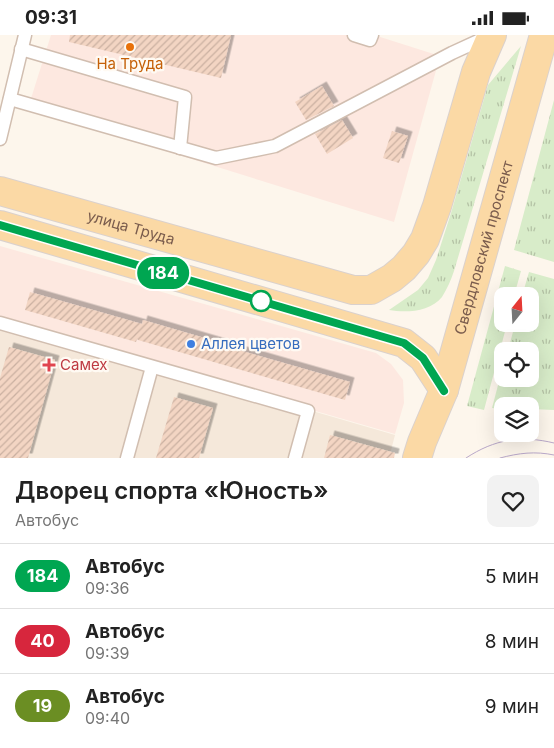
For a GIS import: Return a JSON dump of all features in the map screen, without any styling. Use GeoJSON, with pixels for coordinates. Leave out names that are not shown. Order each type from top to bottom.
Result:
{"type":"FeatureCollection","features":[{"type":"Feature","properties":{"kind":"main road","name":"улица Труда"},"geometry":{"type":"LineString","coordinates":[[0,191],[353,290],[371,290],[392,278],[404,268],[416,254],[425,239],[476,72],[492,35]]}},
{"type":"Feature","properties":{"kind":"main road","name":"Свердловский проспект"},"geometry":{"type":"LineString","coordinates":[[417,458],[444,391],[544,35]]}},
{"type":"Feature","properties":{"kind":"main road"},"geometry":{"type":"LineString","coordinates":[[0,225],[404,343],[423,358],[444,391]]}},
{"type":"Feature","properties":{"kind":"lane"},"geometry":{"type":"LineString","coordinates":[[0,139],[25,35]]}},
{"type":"Feature","properties":{"kind":"lane"},"geometry":{"type":"LineString","coordinates":[[354,35],[370,40],[372,35]]}},
{"type":"Feature","properties":{"kind":"lane"},"geometry":{"type":"LineString","coordinates":[[10,99],[216,158],[275,146],[452,53],[492,35]]}},
{"type":"Feature","properties":{"kind":"lane"},"geometry":{"type":"LineString","coordinates":[[21,49],[184,97],[180,147]]}},
{"type":"Feature","properties":{"kind":"lane"},"geometry":{"type":"LineString","coordinates":[[0,323],[308,411],[295,458]]}},
{"type":"Feature","properties":{"kind":"lane"},"geometry":{"type":"LineString","coordinates":[[128,458],[152,367]]}},
{"type":"Feature","properties":{"kind":"shaded area"},"geometry":{"type":"Polygon","coordinates":[[[51,35],[374,35],[440,56],[394,222],[28,108],[51,35]]]}},
{"type":"Feature","properties":{"kind":"shaded area"},"geometry":{"type":"Polygon","coordinates":[[[0,246],[376,353],[391,364],[403,380],[404,403],[395,434],[0,320],[0,246]]]}},
{"type":"Feature","properties":{"kind":"shaded area"},"geometry":{"type":"Polygon","coordinates":[[[0,320],[395,435],[389,458],[0,458],[0,320]]]}},
{"type":"Feature","properties":{"kind":"green space"},"geometry":{"type":"Polygon","coordinates":[[[521,46],[454,271],[447,288],[442,297],[431,306],[410,311],[389,310],[418,290],[428,278],[436,260],[451,213],[488,85],[521,46]]]}},
{"type":"Feature","properties":{"kind":"green space"},"geometry":{"type":"Polygon","coordinates":[[[554,100],[554,262],[514,250],[554,100]]]}},
{"type":"Feature","properties":{"kind":"green space"},"geometry":{"type":"Polygon","coordinates":[[[505,266],[521,271],[517,287],[499,287],[505,266]]]}},
{"type":"Feature","properties":{"kind":"green space"},"geometry":{"type":"Polygon","coordinates":[[[529,272],[554,279],[554,410],[539,409],[539,397],[495,397],[498,387],[539,387],[539,342],[510,342],[513,333],[539,333],[539,287],[525,287],[529,272]]]}},
{"type":"Feature","properties":{"kind":"green space"},"geometry":{"type":"Polygon","coordinates":[[[494,307],[494,333],[505,333],[502,342],[494,342],[494,373],[484,410],[467,406],[494,307]]]}},
{"type":"Feature","properties":{"kind":"building"},"geometry":{"type":"Polygon","coordinates":[[[70,35],[231,35],[221,78],[69,42],[70,35]]]}},
{"type":"Feature","properties":{"kind":"building"},"geometry":{"type":"Polygon","coordinates":[[[322,86],[334,106],[306,120],[295,102],[322,86]]]}},
{"type":"Feature","properties":{"kind":"building"},"geometry":{"type":"Polygon","coordinates":[[[342,120],[353,138],[327,154],[315,134],[342,120]]]}},
{"type":"Feature","properties":{"kind":"building"},"geometry":{"type":"Polygon","coordinates":[[[392,131],[408,136],[399,163],[383,158],[392,131]]]}},
{"type":"Feature","properties":{"kind":"building","name":"Аллея цветов"},"geometry":{"type":"Polygon","coordinates":[[[30,292],[142,324],[143,320],[350,382],[345,400],[137,339],[136,342],[25,310],[30,292]]]}},
{"type":"Feature","properties":{"kind":"building"},"geometry":{"type":"Polygon","coordinates":[[[9,347],[55,360],[28,458],[0,458],[0,378],[9,347]]]}},
{"type":"Feature","properties":{"kind":"building"},"geometry":{"type":"Polygon","coordinates":[[[174,397],[213,408],[199,458],[156,458],[174,397]]]}},
{"type":"Feature","properties":{"kind":"building"},"geometry":{"type":"Polygon","coordinates":[[[330,435],[395,453],[394,458],[324,458],[330,435]]]}},
{"type":"Feature","properties":{"kind":"tram line"},"geometry":{"type":"LineString","coordinates":[[466,458],[487,447],[508,440],[530,439],[554,443]]}},
{"type":"Feature","properties":{"kind":"tram line"},"geometry":{"type":"LineString","coordinates":[[500,458],[527,453],[554,455]]}},
{"type":"Feature","properties":{"kind":"bus line","name":"184"},"geometry":{"type":"LineString","coordinates":[[0,225],[404,343],[423,358],[444,391]]}},
{"type":"Feature","properties":{"kind":"place","name":"На Труда"},"geometry":{"type":"Point","coordinates":[130,47]}},
{"type":"Feature","properties":{"kind":"place","name":"Аллея цветов"},"geometry":{"type":"Point","coordinates":[191,344]}},
{"type":"Feature","properties":{"kind":"place","name":"Самех"},"geometry":{"type":"Point","coordinates":[49,365]}}]}
